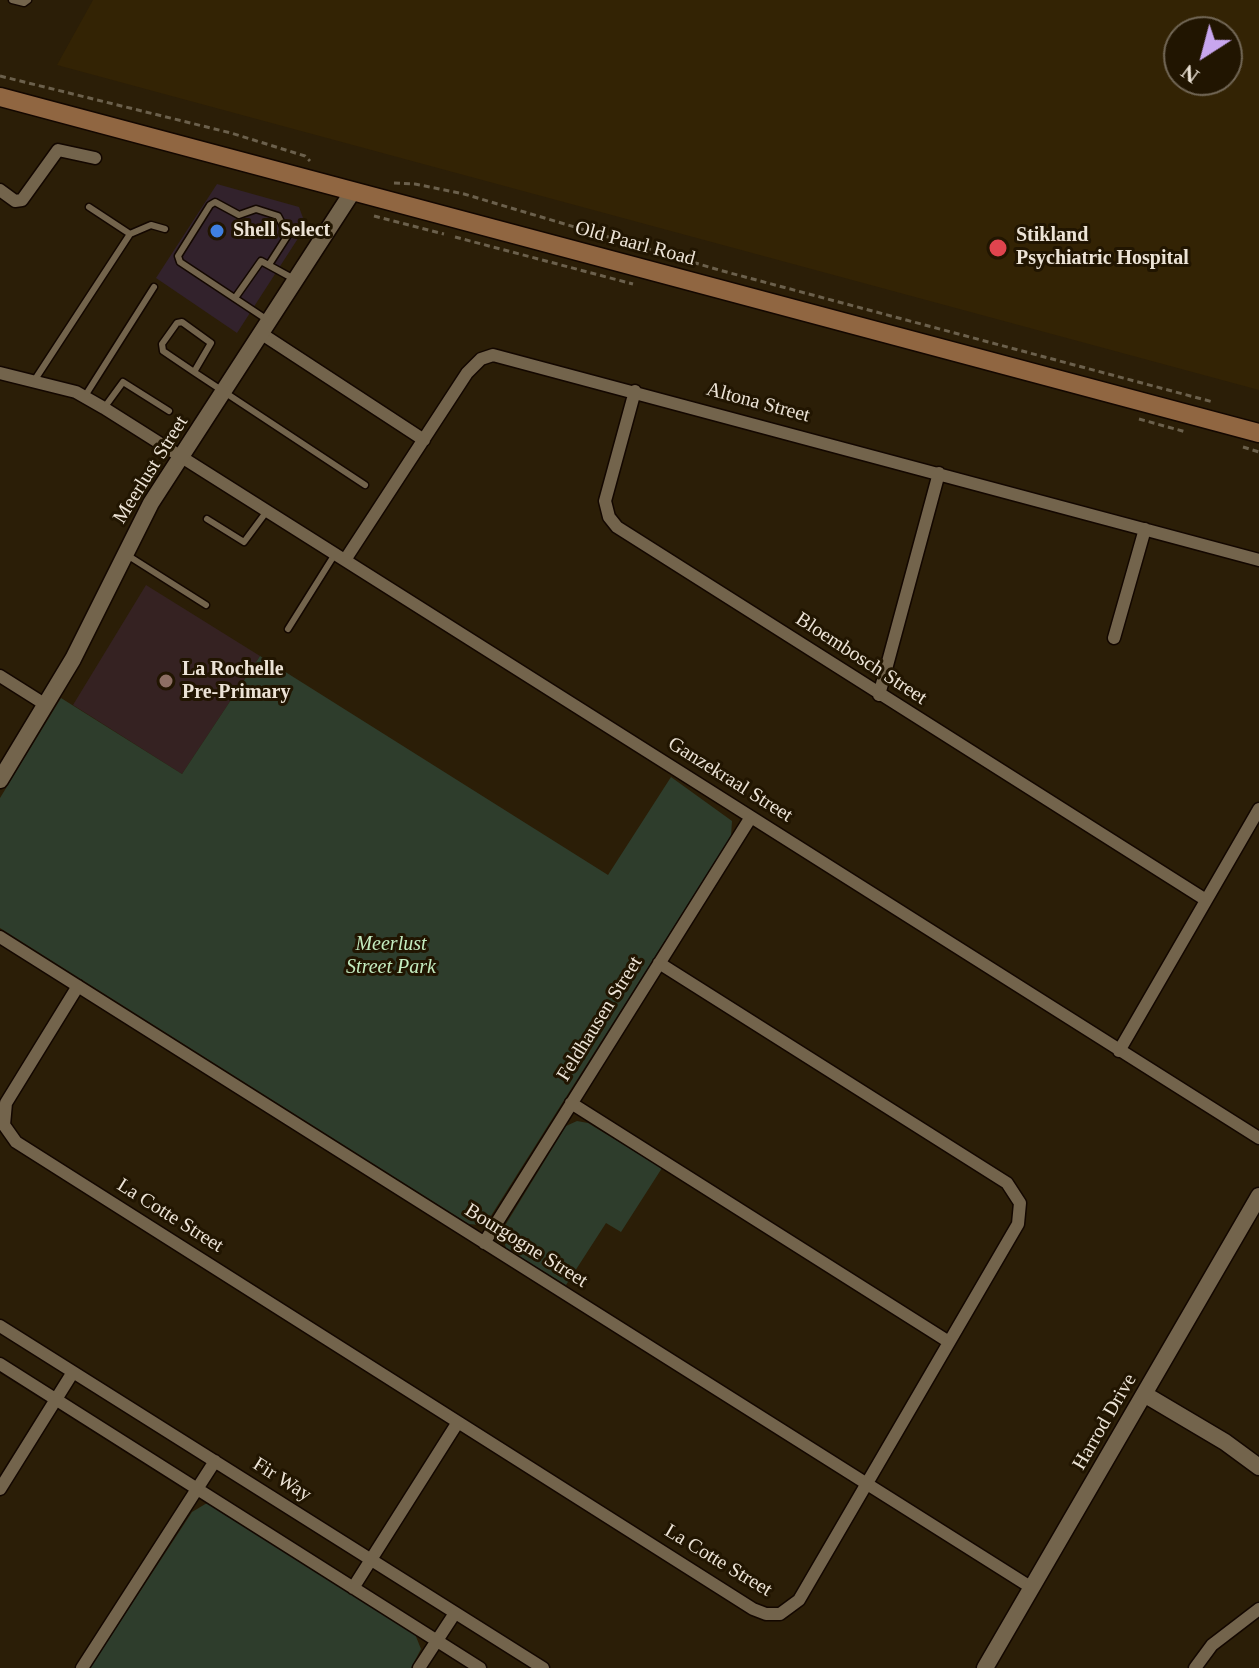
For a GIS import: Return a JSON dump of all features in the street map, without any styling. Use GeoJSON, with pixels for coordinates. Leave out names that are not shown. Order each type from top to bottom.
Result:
{"type":"FeatureCollection","features":[{"type":"Feature","properties":{"kind":"main road","name":"Old Paarl Road"},"geometry":{"type":"LineString","coordinates":[[0,97],[1259,433]]}},
{"type":"Feature","properties":{"kind":"street"},"geometry":{"type":"LineString","coordinates":[[0,190],[15,201],[22,200],[58,150],[95,158]]}},
{"type":"Feature","properties":{"kind":"street","name":"Meerlust Street"},"geometry":{"type":"LineString","coordinates":[[0,780],[83,640],[124,553],[181,456],[353,191]]}},
{"type":"Feature","properties":{"kind":"street"},"geometry":{"type":"LineString","coordinates":[[265,328],[424,440]]}},
{"type":"Feature","properties":{"kind":"street","name":"Altona Street"},"geometry":{"type":"LineString","coordinates":[[340,557],[471,368],[490,355],[635,391],[1259,560]]}},
{"type":"Feature","properties":{"kind":"street","name":"Ganzekraal Street"},"geometry":{"type":"LineString","coordinates":[[0,373],[85,396],[1259,1138]]}},
{"type":"Feature","properties":{"kind":"street","name":"Bloembosch Street"},"geometry":{"type":"LineString","coordinates":[[635,391],[606,493],[606,509],[612,522],[879,695],[1206,900]]}},
{"type":"Feature","properties":{"kind":"street"},"geometry":{"type":"LineString","coordinates":[[879,695],[939,473]]}},
{"type":"Feature","properties":{"kind":"street"},"geometry":{"type":"LineString","coordinates":[[1114,638],[1145,529]]}},
{"type":"Feature","properties":{"kind":"street"},"geometry":{"type":"LineString","coordinates":[[0,676],[46,705]]}},
{"type":"Feature","properties":{"kind":"street"},"geometry":{"type":"LineString","coordinates":[[1119,1051],[1259,809]]}},
{"type":"Feature","properties":{"kind":"street","name":"Feldhausen Street"},"geometry":{"type":"LineString","coordinates":[[484,1243],[751,817]]}},
{"type":"Feature","properties":{"kind":"street","name":"Bourgogne Street"},"geometry":{"type":"LineString","coordinates":[[0,937],[1032,1588]]}},
{"type":"Feature","properties":{"kind":"street","name":"La Cotte Street"},"geometry":{"type":"LineString","coordinates":[[78,986],[6,1103],[3,1119],[11,1137],[766,1614],[786,1611],[799,1600],[1018,1224],[1021,1207],[1014,1190],[659,963]]}},
{"type":"Feature","properties":{"kind":"street"},"geometry":{"type":"LineString","coordinates":[[571,1103],[949,1342]]}},
{"type":"Feature","properties":{"kind":"street","name":"Harrod Drive"},"geometry":{"type":"LineString","coordinates":[[985,1668],[1259,1196]]}},
{"type":"Feature","properties":{"kind":"street","name":"Fir Way"},"geometry":{"type":"LineString","coordinates":[[0,1326],[543,1668]]}},
{"type":"Feature","properties":{"kind":"street"},"geometry":{"type":"LineString","coordinates":[[0,1364],[480,1668]]}},
{"type":"Feature","properties":{"kind":"street"},"geometry":{"type":"LineString","coordinates":[[0,1489],[73,1372]]}},
{"type":"Feature","properties":{"kind":"street"},"geometry":{"type":"LineString","coordinates":[[1144,1394],[1225,1442],[1259,1467]]}},
{"type":"Feature","properties":{"kind":"street"},"geometry":{"type":"LineString","coordinates":[[353,1588],[458,1422]]}},
{"type":"Feature","properties":{"kind":"street"},"geometry":{"type":"LineString","coordinates":[[82,1668],[215,1461]]}},
{"type":"Feature","properties":{"kind":"street"},"geometry":{"type":"LineString","coordinates":[[1195,1668],[1212,1645],[1259,1609]]}},
{"type":"Feature","properties":{"kind":"street"},"geometry":{"type":"LineString","coordinates":[[419,1668],[455,1613]]}},
{"type":"Feature","properties":{"kind":"lane"},"geometry":{"type":"LineString","coordinates":[[12,0],[28,0]]}},
{"type":"Feature","properties":{"kind":"lane"},"geometry":{"type":"LineString","coordinates":[[265,328],[235,298],[178,257],[210,205],[218,202],[241,216],[255,209],[278,216],[288,235],[270,263]]}},
{"type":"Feature","properties":{"kind":"lane"},"geometry":{"type":"LineString","coordinates":[[89,207],[130,234]]}},
{"type":"Feature","properties":{"kind":"lane"},"geometry":{"type":"LineString","coordinates":[[34,381],[130,234],[145,225],[165,229]]}},
{"type":"Feature","properties":{"kind":"lane"},"geometry":{"type":"LineString","coordinates":[[235,298],[259,262],[270,263],[296,281]]}},
{"type":"Feature","properties":{"kind":"lane"},"geometry":{"type":"LineString","coordinates":[[85,396],[154,287]]}},
{"type":"Feature","properties":{"kind":"lane"},"geometry":{"type":"LineString","coordinates":[[194,372],[211,343],[182,322],[177,323],[162,344],[162,350],[194,372],[365,485]]}},
{"type":"Feature","properties":{"kind":"lane"},"geometry":{"type":"LineString","coordinates":[[104,408],[123,382],[169,411]]}},
{"type":"Feature","properties":{"kind":"lane"},"geometry":{"type":"LineString","coordinates":[[207,519],[244,542],[267,511]]}},
{"type":"Feature","properties":{"kind":"lane"},"geometry":{"type":"LineString","coordinates":[[124,553],[206,605]]}},
{"type":"Feature","properties":{"kind":"lane"},"geometry":{"type":"LineString","coordinates":[[288,629],[340,557]]}},
{"type":"Feature","properties":{"kind":"path"},"geometry":{"type":"LineString","coordinates":[[0,76],[231,133],[305,156],[310,161]]}},
{"type":"Feature","properties":{"kind":"path"},"geometry":{"type":"LineString","coordinates":[[394,183],[464,194],[719,270],[1226,406]]}},
{"type":"Feature","properties":{"kind":"shaded area","name":"Stikland Psychiatric Hospital"},"geometry":{"type":"Polygon","coordinates":[[[93,0],[1259,0],[1259,390],[57,65],[93,0]]]}},
{"type":"Feature","properties":{"kind":"shaded area"},"geometry":{"type":"Polygon","coordinates":[[[217,184],[299,207],[306,226],[237,333],[156,278],[217,184]]]}},
{"type":"Feature","properties":{"kind":"shaded area","name":"La Rochelle Pre-Primary"},"geometry":{"type":"Polygon","coordinates":[[[146,585],[260,656],[182,774],[73,705],[146,585]]]}},
{"type":"Feature","properties":{"kind":"green space","name":"Meerlust Street Park"},"geometry":{"type":"Polygon","coordinates":[[[260,656],[608,875],[671,777],[732,821],[731,836],[489,1219],[480,1225],[469,1224],[0,928],[0,798],[61,698],[182,774],[260,656]]]}},
{"type":"Feature","properties":{"kind":"green space"},"geometry":{"type":"Polygon","coordinates":[[[577,1121],[588,1123],[662,1168],[621,1232],[606,1223],[566,1285],[506,1248],[501,1232],[566,1126],[577,1121]]]}},
{"type":"Feature","properties":{"kind":"green space"},"geometry":{"type":"Polygon","coordinates":[[[207,1503],[415,1634],[421,1649],[411,1668],[90,1668],[192,1512],[207,1503]]]}},
{"type":"Feature","properties":{"kind":"place","name":"Shell Select"},"geometry":{"type":"Point","coordinates":[217,231]}},
{"type":"Feature","properties":{"kind":"place","name":"Stikland Psychiatric Hospital"},"geometry":{"type":"Point","coordinates":[998,248]}},
{"type":"Feature","properties":{"kind":"place","name":"La Rochelle Pre-Primary"},"geometry":{"type":"Point","coordinates":[166,681]}}]}
